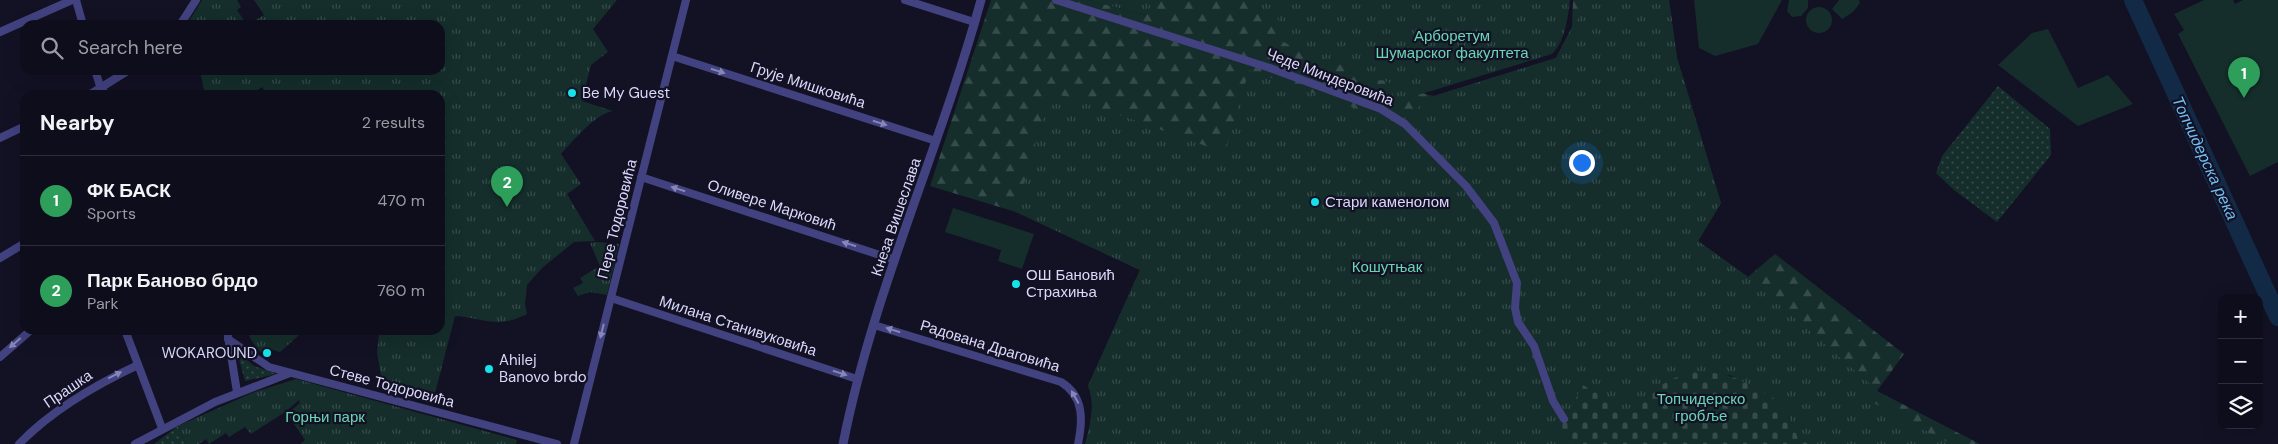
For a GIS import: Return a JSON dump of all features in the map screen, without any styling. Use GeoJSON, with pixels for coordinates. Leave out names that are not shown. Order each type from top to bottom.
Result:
{"type":"FeatureCollection","features":[{"type":"Feature","properties":{"kind":"street"},"geometry":{"type":"LineString","coordinates":[[27,20],[72,0]]}},
{"type":"Feature","properties":{"kind":"street"},"geometry":{"type":"LineString","coordinates":[[76,0],[82,20]]}},
{"type":"Feature","properties":{"kind":"street"},"geometry":{"type":"LineString","coordinates":[[183,20],[196,0]]}},
{"type":"Feature","properties":{"kind":"street","name":"Пере Тодоровића"},"geometry":{"type":"LineString","coordinates":[[574,444],[686,0]]}},
{"type":"Feature","properties":{"kind":"street"},"geometry":{"type":"LineString","coordinates":[[905,0],[974,22]]}},
{"type":"Feature","properties":{"kind":"street","name":"Кнеза Вишеслава"},"geometry":{"type":"LineString","coordinates":[[843,444],[857,379],[981,0]]}},
{"type":"Feature","properties":{"kind":"street","name":"Чеде Миндеровића"},"geometry":{"type":"LineString","coordinates":[[1056,0],[1279,71],[1381,108],[1405,124],[1466,186],[1494,223],[1517,282],[1515,308],[1518,322],[1534,346],[1553,401],[1564,419]]}},
{"type":"Feature","properties":{"kind":"street"},"geometry":{"type":"LineString","coordinates":[[0,32],[20,23]]}},
{"type":"Feature","properties":{"kind":"street","name":"Грује Мишковића"},"geometry":{"type":"LineString","coordinates":[[672,56],[936,141]]}},
{"type":"Feature","properties":{"kind":"street"},"geometry":{"type":"LineString","coordinates":[[97,75],[103,90]]}},
{"type":"Feature","properties":{"kind":"street"},"geometry":{"type":"LineString","coordinates":[[106,90],[124,75]]}},
{"type":"Feature","properties":{"kind":"street"},"geometry":{"type":"LineString","coordinates":[[0,138],[20,128]]}},
{"type":"Feature","properties":{"kind":"street","name":"Оливере Марковић"},"geometry":{"type":"LineString","coordinates":[[641,177],[895,260]]}},
{"type":"Feature","properties":{"kind":"street"},"geometry":{"type":"LineString","coordinates":[[0,258],[20,246]]}},
{"type":"Feature","properties":{"kind":"street","name":"Милана Станивуковића"},"geometry":{"type":"LineString","coordinates":[[611,298],[857,379]]}},
{"type":"Feature","properties":{"kind":"street","name":"Радована Драговића"},"geometry":{"type":"LineString","coordinates":[[874,325],[1061,382],[1073,391],[1080,406],[1082,420],[1078,444]]}},
{"type":"Feature","properties":{"kind":"street"},"geometry":{"type":"LineString","coordinates":[[0,357],[24,335]]}},
{"type":"Feature","properties":{"kind":"street"},"geometry":{"type":"LineString","coordinates":[[126,335],[162,428]]}},
{"type":"Feature","properties":{"kind":"street"},"geometry":{"type":"LineString","coordinates":[[228,335],[237,392]]}},
{"type":"Feature","properties":{"kind":"street","name":"Стеве Тодоровића"},"geometry":{"type":"LineString","coordinates":[[228,339],[269,367],[557,444]]}},
{"type":"Feature","properties":{"kind":"street","name":"Прашка"},"geometry":{"type":"LineString","coordinates":[[19,444],[33,430],[63,407],[109,378],[138,365]]}},
{"type":"Feature","properties":{"kind":"street"},"geometry":{"type":"LineString","coordinates":[[135,444],[162,428],[237,392],[290,373]]}},
{"type":"Feature","properties":{"kind":"green space"},"geometry":{"type":"Polygon","coordinates":[[[202,0],[237,0],[241,7],[237,10],[244,20],[190,20],[202,0]]]}},
{"type":"Feature","properties":{"kind":"green space"},"geometry":{"type":"Polygon","coordinates":[[[254,0],[617,0],[593,29],[608,52],[591,65],[582,101],[613,111],[592,122],[561,154],[581,184],[567,194],[595,241],[574,242],[542,268],[527,285],[525,304],[527,314],[515,319],[498,322],[455,316],[434,397],[429,403],[383,388],[377,352],[379,335],[445,335],[445,90],[264,90],[262,87],[258,90],[204,90],[201,75],[445,75],[445,20],[256,20],[264,15],[254,0]]]}},
{"type":"Feature","properties":{"kind":"green space","name":"Кошутњак"},"geometry":{"type":"Polygon","coordinates":[[[991,0],[1088,0],[1146,15],[1154,0],[1261,0],[1422,93],[1434,96],[1556,58],[1572,27],[1573,0],[1669,0],[1677,58],[1721,203],[1698,241],[1748,277],[1775,254],[1904,354],[1877,391],[1980,444],[1813,444],[1798,438],[1789,417],[1775,398],[1730,375],[1656,388],[1640,407],[1632,413],[1558,431],[1575,444],[1085,444],[1092,408],[1088,386],[1140,270],[1016,212],[930,186],[991,0]]]}},
{"type":"Feature","properties":{"kind":"green space"},"geometry":{"type":"Polygon","coordinates":[[[1088,0],[1154,0],[1146,15],[1088,0]]]}},
{"type":"Feature","properties":{"kind":"green space","name":"Арборетум Шумарског факултета"},"geometry":{"type":"Polygon","coordinates":[[[1243,0],[1570,0],[1563,36],[1552,54],[1395,102],[1389,82],[1379,80],[1280,41],[1282,28],[1276,15],[1243,0]]]}},
{"type":"Feature","properties":{"kind":"green space","name":"Кошутњак"},"geometry":{"type":"Polygon","coordinates":[[[1591,0],[1669,0],[1677,58],[1721,203],[1698,241],[1748,277],[1877,390],[1872,402],[1951,444],[1813,444],[1798,438],[1789,417],[1775,398],[1730,375],[1699,371],[1680,375],[1656,388],[1632,413],[1583,385],[1558,431],[1575,444],[1085,444],[1092,408],[1088,386],[1140,270],[1016,212],[1050,92],[1084,102],[1225,153],[1249,70],[1397,123],[1434,96],[1556,58],[1572,27],[1591,0]]]}},
{"type":"Feature","properties":{"kind":"green space"},"geometry":{"type":"Polygon","coordinates":[[[1694,0],[1782,0],[1758,44],[1715,56],[1699,48],[1694,0]]]}},
{"type":"Feature","properties":{"kind":"green space"},"geometry":{"type":"Polygon","coordinates":[[[1789,0],[1808,0],[1808,8],[1801,16],[1792,17],[1787,11],[1789,0]]]}},
{"type":"Feature","properties":{"kind":"green space"},"geometry":{"type":"Polygon","coordinates":[[[1839,0],[1859,0],[1860,3],[1853,12],[1842,19],[1832,9],[1839,0]]]}},
{"type":"Feature","properties":{"kind":"green space"},"geometry":{"type":"Polygon","coordinates":[[[2204,0],[2233,0],[2235,4],[2243,0],[2278,0],[2278,162],[2250,176],[2178,34],[2184,30],[2174,14],[2204,0]]]}},
{"type":"Feature","properties":{"kind":"green space"},"geometry":{"type":"Polygon","coordinates":[[[1819,7],[1828,11],[1832,20],[1828,29],[1819,33],[1810,29],[1806,20],[1810,11],[1819,7]]]}},
{"type":"Feature","properties":{"kind":"green space"},"geometry":{"type":"Polygon","coordinates":[[[2048,29],[2078,88],[2108,75],[2133,104],[2078,126],[1998,65],[2032,33],[2048,29]]]}},
{"type":"Feature","properties":{"kind":"green space"},"geometry":{"type":"Polygon","coordinates":[[[1998,86],[2050,129],[2051,155],[1997,222],[1954,190],[1936,173],[1942,156],[1998,86]]]}},
{"type":"Feature","properties":{"kind":"green space"},"geometry":{"type":"Polygon","coordinates":[[[953,208],[1034,234],[1022,269],[998,261],[1001,250],[945,232],[953,208]]]}},
{"type":"Feature","properties":{"kind":"green space"},"geometry":{"type":"Polygon","coordinates":[[[590,243],[619,244],[607,295],[590,292],[578,296],[573,288],[583,283],[580,278],[600,266],[590,243]]]}},
{"type":"Feature","properties":{"kind":"green space"},"geometry":{"type":"Polygon","coordinates":[[[249,335],[299,335],[280,352],[267,348],[263,355],[249,335]]]}},
{"type":"Feature","properties":{"kind":"green space"},"geometry":{"type":"Polygon","coordinates":[[[237,352],[254,366],[277,374],[245,381],[237,352]]]}},
{"type":"Feature","properties":{"kind":"green space","name":"Топчидерско гробље"},"geometry":{"type":"Polygon","coordinates":[[[1699,371],[1739,379],[1766,392],[1782,406],[1798,438],[1813,444],[1575,444],[1558,431],[1583,385],[1632,413],[1659,386],[1682,375],[1699,371]]]}},
{"type":"Feature","properties":{"kind":"green space","name":"Горњи парк"},"geometry":{"type":"Polygon","coordinates":[[[296,379],[517,440],[516,444],[300,444],[305,440],[287,414],[300,403],[299,400],[285,412],[251,434],[245,427],[229,437],[226,433],[209,444],[206,439],[199,444],[186,444],[178,426],[252,393],[296,379]]]}},
{"type":"Feature","properties":{"kind":"green space"},"geometry":{"type":"Polygon","coordinates":[[[178,426],[186,444],[154,444],[178,426]]]}},
{"type":"Feature","properties":{"kind":"waterway","name":"Топчидерска река"},"geometry":{"type":"LineString","coordinates":[[2133,0],[2278,317]]}},
{"type":"Feature","properties":{"kind":"place","name":"Be My Guest"},"geometry":{"type":"Point","coordinates":[572,93]}},
{"type":"Feature","properties":{"kind":"place","name":"ФК БАСК"},"geometry":{"type":"Point","coordinates":[2244,98]}},
{"type":"Feature","properties":{"kind":"place","name":"Стари каменолом"},"geometry":{"type":"Point","coordinates":[1315,202]}},
{"type":"Feature","properties":{"kind":"place","name":"Парк Баново брдо"},"geometry":{"type":"Point","coordinates":[507,207]}},
{"type":"Feature","properties":{"kind":"place","name":"ОШ Бановић Страхиња"},"geometry":{"type":"Point","coordinates":[1016,284]}},
{"type":"Feature","properties":{"kind":"place","name":"WOKAROUND"},"geometry":{"type":"Point","coordinates":[267,353]}},
{"type":"Feature","properties":{"kind":"place","name":"Ahilej Banovo brdo"},"geometry":{"type":"Point","coordinates":[489,369]}}]}
